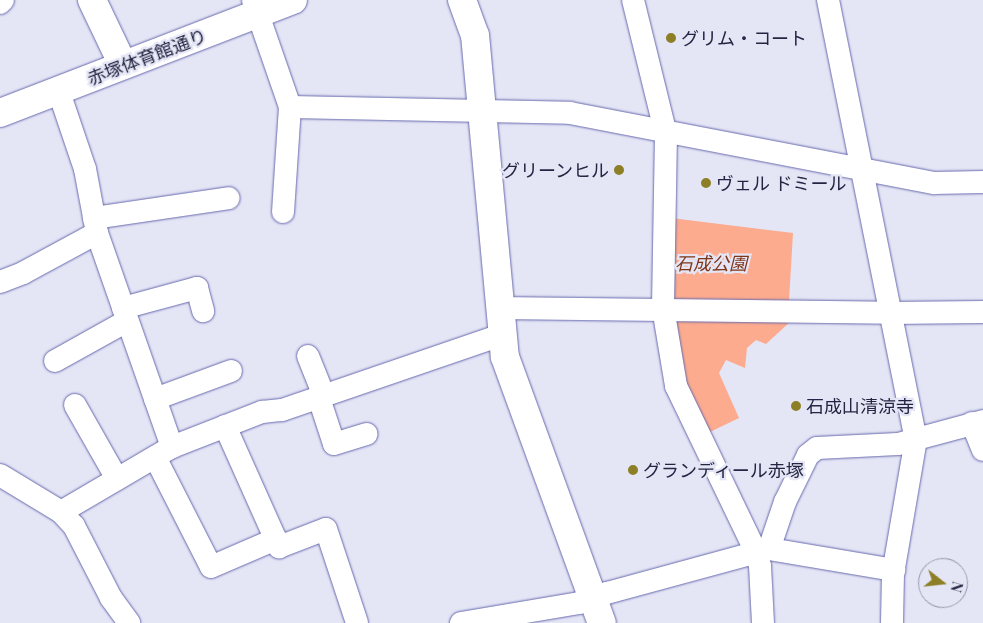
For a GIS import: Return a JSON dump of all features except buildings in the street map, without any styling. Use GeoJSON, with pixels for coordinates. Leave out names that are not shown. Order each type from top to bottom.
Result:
{"type":"FeatureCollection","features":[{"type":"Feature","properties":{"kind":"street"},"geometry":{"type":"LineString","coordinates":[[92,0],[123,66]]}},
{"type":"Feature","properties":{"kind":"street","name":"赤塚体育館通り"},"geometry":{"type":"LineString","coordinates":[[0,113],[123,66],[256,7],[293,0]]}},
{"type":"Feature","properties":{"kind":"street"},"geometry":{"type":"LineString","coordinates":[[462,0],[475,35],[498,308],[505,357],[591,598],[602,623]]}},
{"type":"Feature","properties":{"kind":"street"},"geometry":{"type":"LineString","coordinates":[[633,0],[666,134],[663,308],[676,386],[763,550]]}},
{"type":"Feature","properties":{"kind":"street"},"geometry":{"type":"LineString","coordinates":[[828,0],[916,438],[894,570],[892,623]]}},
{"type":"Feature","properties":{"kind":"street"},"geometry":{"type":"LineString","coordinates":[[256,7],[290,107],[283,212]]}},
{"type":"Feature","properties":{"kind":"street"},"geometry":{"type":"LineString","coordinates":[[59,92],[85,169],[95,225],[155,399],[164,452],[211,567],[276,539]]}},
{"type":"Feature","properties":{"kind":"street"},"geometry":{"type":"LineString","coordinates":[[290,107],[481,113],[570,113],[666,134],[934,183],[983,182]]}},
{"type":"Feature","properties":{"kind":"street"},"geometry":{"type":"LineString","coordinates":[[2,276],[23,274],[95,225],[229,198]]}},
{"type":"Feature","properties":{"kind":"street"},"geometry":{"type":"LineString","coordinates":[[55,361],[125,314],[197,288],[203,311]]}},
{"type":"Feature","properties":{"kind":"street"},"geometry":{"type":"LineString","coordinates":[[498,308],[663,308],[890,314],[983,312]]}},
{"type":"Feature","properties":{"kind":"street"},"geometry":{"type":"LineString","coordinates":[[61,512],[164,452],[224,426],[262,412],[282,410],[501,336]]}},
{"type":"Feature","properties":{"kind":"street"},"geometry":{"type":"LineString","coordinates":[[308,356],[322,397],[334,444],[366,434]]}},
{"type":"Feature","properties":{"kind":"street"},"geometry":{"type":"LineString","coordinates":[[155,399],[231,371]]}},
{"type":"Feature","properties":{"kind":"street"},"geometry":{"type":"LineString","coordinates":[[75,406],[118,479]]}},
{"type":"Feature","properties":{"kind":"street"},"geometry":{"type":"LineString","coordinates":[[763,623],[760,566],[763,550],[808,455],[817,448],[898,444],[977,422],[983,450]]}},
{"type":"Feature","properties":{"kind":"street"},"geometry":{"type":"LineString","coordinates":[[224,426],[279,547],[326,529],[357,623]]}},
{"type":"Feature","properties":{"kind":"street"},"geometry":{"type":"LineString","coordinates":[[0,475],[61,512],[74,526],[110,598],[129,623]]}},
{"type":"Feature","properties":{"kind":"street"},"geometry":{"type":"LineString","coordinates":[[461,623],[579,604],[591,598],[763,550],[894,570]]}},
{"type":"Feature","properties":{"kind":"green space","name":"石成公園"},"geometry":{"type":"Polygon","coordinates":[[[671,218],[793,233],[789,301],[678,302],[672,297],[671,218]]]}},
{"type":"Feature","properties":{"kind":"green space"},"geometry":{"type":"Polygon","coordinates":[[[680,318],[791,321],[766,344],[756,340],[747,348],[745,368],[726,360],[719,373],[739,418],[710,432],[684,384],[674,324],[680,318]]]}},
{"type":"Feature","properties":{"kind":"place","name":"グリム・コート"},"geometry":{"type":"Point","coordinates":[671,38]}},
{"type":"Feature","properties":{"kind":"place","name":"グリーンヒル"},"geometry":{"type":"Point","coordinates":[619,170]}},
{"type":"Feature","properties":{"kind":"place","name":"ヴェル ドミール"},"geometry":{"type":"Point","coordinates":[706,183]}},
{"type":"Feature","properties":{"kind":"place","name":"石成山清涼寺"},"geometry":{"type":"Point","coordinates":[796,406]}},
{"type":"Feature","properties":{"kind":"place","name":"グランディール赤塚"},"geometry":{"type":"Point","coordinates":[633,470]}}]}
